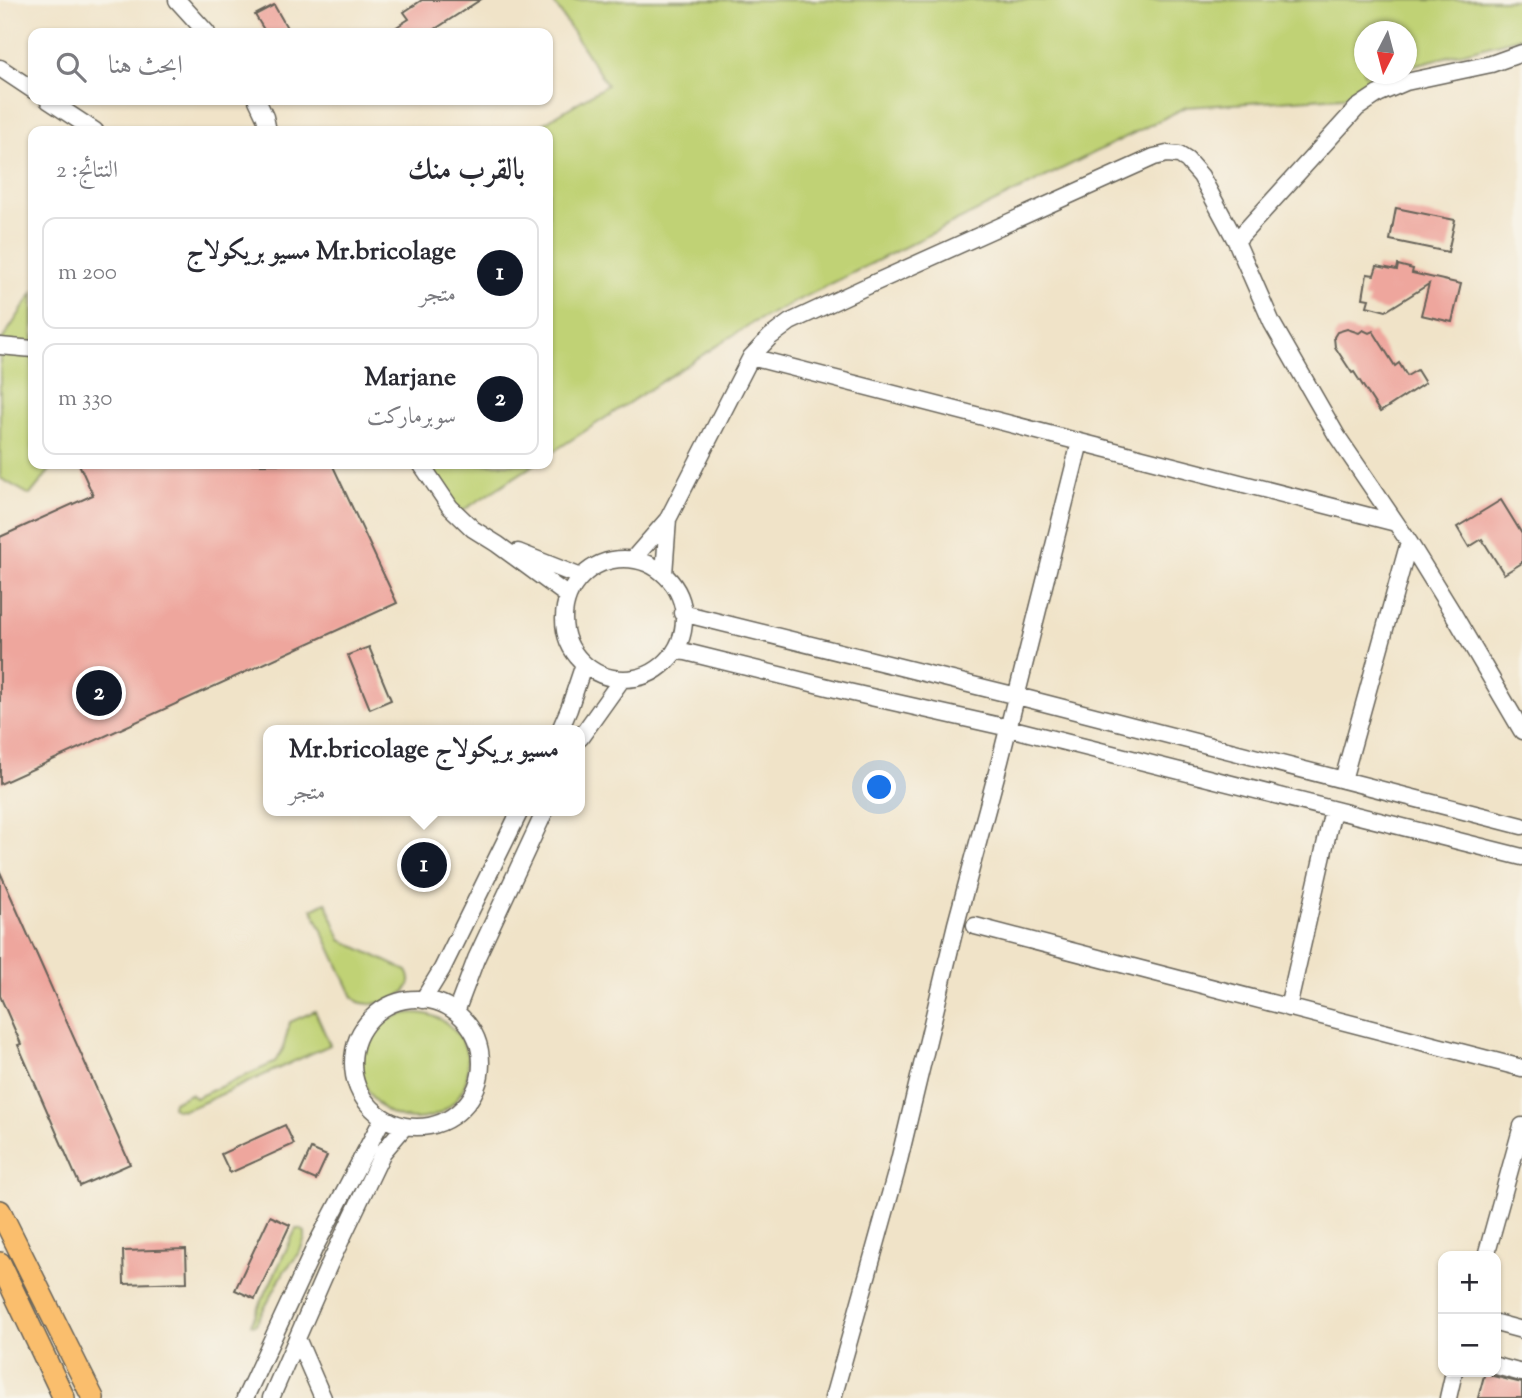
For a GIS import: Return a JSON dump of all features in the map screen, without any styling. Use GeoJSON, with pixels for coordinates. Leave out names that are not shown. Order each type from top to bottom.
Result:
{"type":"FeatureCollection","features":[{"type":"Feature","properties":{"kind":"main road"},"geometry":{"type":"LineString","coordinates":[[0,1211],[93,1398]]}},
{"type":"Feature","properties":{"kind":"main road"},"geometry":{"type":"LineString","coordinates":[[0,1263],[64,1398]]}},
{"type":"Feature","properties":{"kind":"street"},"geometry":{"type":"LineString","coordinates":[[178,0],[202,28]]}},
{"type":"Feature","properties":{"kind":"street"},"geometry":{"type":"LineString","coordinates":[[1236,241],[1357,108],[1378,94],[1406,82],[1491,64],[1522,53]]}},
{"type":"Feature","properties":{"kind":"street"},"geometry":{"type":"LineString","coordinates":[[0,68],[28,87]]}},
{"type":"Feature","properties":{"kind":"street"},"geometry":{"type":"LineString","coordinates":[[56,105],[87,126]]}},
{"type":"Feature","properties":{"kind":"street"},"geometry":{"type":"LineString","coordinates":[[259,105],[267,126]]}},
{"type":"Feature","properties":{"kind":"street"},"geometry":{"type":"LineString","coordinates":[[633,559],[668,519],[751,356],[769,337],[790,323],[1154,157],[1179,155],[1201,176],[1236,241],[1272,323],[1337,436],[1409,542],[1522,731]]}},
{"type":"Feature","properties":{"kind":"street"},"geometry":{"type":"LineString","coordinates":[[0,346],[28,349]]}},
{"type":"Feature","properties":{"kind":"street"},"geometry":{"type":"LineString","coordinates":[[751,356],[1396,523]]}},
{"type":"Feature","properties":{"kind":"street"},"geometry":{"type":"LineString","coordinates":[[833,1398],[895,1172],[1080,443]]}},
{"type":"Feature","properties":{"kind":"street"},"geometry":{"type":"LineString","coordinates":[[424,469],[450,507],[472,529],[568,596]]}},
{"type":"Feature","properties":{"kind":"street"},"geometry":{"type":"LineString","coordinates":[[664,574],[668,519]]}},
{"type":"Feature","properties":{"kind":"street"},"geometry":{"type":"LineString","coordinates":[[1343,780],[1409,542]]}},
{"type":"Feature","properties":{"kind":"street"},"geometry":{"type":"LineString","coordinates":[[497,544],[581,577]]}},
{"type":"Feature","properties":{"kind":"street"},"geometry":{"type":"LineString","coordinates":[[617,559],[633,559],[653,566],[664,574],[680,596],[684,624],[675,651],[657,669],[643,676],[622,679],[606,677],[584,664],[571,648],[563,616],[568,596],[581,577],[592,568],[617,559]]}},
{"type":"Feature","properties":{"kind":"street"},"geometry":{"type":"LineString","coordinates":[[682,612],[1522,826]]}},
{"type":"Feature","properties":{"kind":"street"},"geometry":{"type":"LineString","coordinates":[[675,651],[1009,728],[1522,857]]}},
{"type":"Feature","properties":{"kind":"street"},"geometry":{"type":"LineString","coordinates":[[562,725],[584,664]]}},
{"type":"Feature","properties":{"kind":"street"},"geometry":{"type":"LineString","coordinates":[[585,731],[622,679]]}},
{"type":"Feature","properties":{"kind":"street"},"geometry":{"type":"LineString","coordinates":[[1288,1009],[1333,810]]}},
{"type":"Feature","properties":{"kind":"street"},"geometry":{"type":"LineString","coordinates":[[424,1000],[518,816]]}},
{"type":"Feature","properties":{"kind":"street"},"geometry":{"type":"LineString","coordinates":[[456,1012],[476,959],[543,816]]}},
{"type":"Feature","properties":{"kind":"street"},"geometry":{"type":"LineString","coordinates":[[975,926],[1522,1068]]}},
{"type":"Feature","properties":{"kind":"street"},"geometry":{"type":"LineString","coordinates":[[424,1000],[456,1012],[477,1041],[481,1058],[480,1076],[473,1095],[461,1110],[444,1121],[425,1127],[405,1126],[383,1118],[367,1103],[356,1084],[353,1063],[355,1049],[359,1035],[367,1023],[383,1009],[402,1001],[424,1000]]}},
{"type":"Feature","properties":{"kind":"street"},"geometry":{"type":"LineString","coordinates":[[245,1398],[315,1247],[383,1118]]}},
{"type":"Feature","properties":{"kind":"street"},"geometry":{"type":"LineString","coordinates":[[271,1398],[383,1152],[405,1126]]}},
{"type":"Feature","properties":{"kind":"street"},"geometry":{"type":"LineString","coordinates":[[1487,1251],[1522,1126]]}},
{"type":"Feature","properties":{"kind":"street"},"geometry":{"type":"LineString","coordinates":[[1501,1324],[1522,1330]]}},
{"type":"Feature","properties":{"kind":"street"},"geometry":{"type":"LineString","coordinates":[[297,1338],[323,1398]]}},
{"type":"Feature","properties":{"kind":"street"},"geometry":{"type":"LineString","coordinates":[[1501,1367],[1522,1373]]}},
{"type":"Feature","properties":{"kind":"street"},"geometry":{"type":"LineString","coordinates":[[1448,1398],[1453,1377]]}},
{"type":"Feature","properties":{"kind":"green space"},"geometry":{"type":"Polygon","coordinates":[[[552,0],[1522,0],[1522,37],[1417,64],[1417,21],[1354,21],[1354,84],[1367,84],[1343,97],[1186,107],[752,323],[553,452],[553,126],[539,126],[607,85],[552,0]]]}},
{"type":"Feature","properties":{"kind":"green space"},"geometry":{"type":"Polygon","coordinates":[[[28,301],[28,469],[51,469],[30,495],[0,478],[0,343],[28,301]]]}},
{"type":"Feature","properties":{"kind":"green space"},"geometry":{"type":"Polygon","coordinates":[[[419,469],[527,469],[453,517],[419,469]]]}},
{"type":"Feature","properties":{"kind":"green space"},"geometry":{"type":"Polygon","coordinates":[[[326,902],[341,940],[407,971],[409,986],[404,992],[388,1001],[369,1004],[360,1003],[353,997],[312,909],[326,902]]]}},
{"type":"Feature","properties":{"kind":"green space"},"geometry":{"type":"Polygon","coordinates":[[[315,1011],[330,1045],[194,1106],[183,1109],[172,1107],[173,1102],[190,1094],[195,1098],[274,1063],[283,1049],[290,1022],[315,1011]]]}},
{"type":"Feature","properties":{"kind":"green space"},"geometry":{"type":"Polygon","coordinates":[[[415,1013],[435,1017],[453,1028],[464,1046],[468,1066],[464,1086],[453,1104],[435,1115],[415,1119],[395,1115],[377,1104],[366,1086],[362,1066],[366,1046],[377,1028],[395,1017],[415,1013]]]}},
{"type":"Feature","properties":{"kind":"green space"},"geometry":{"type":"Polygon","coordinates":[[[296,1229],[305,1232],[299,1254],[285,1270],[256,1324],[251,1324],[296,1229]]]}},
{"type":"Feature","properties":{"kind":"building"},"geometry":{"type":"Polygon","coordinates":[[[422,0],[480,0],[437,28],[395,28],[409,19],[404,12],[422,0]]]}},
{"type":"Feature","properties":{"kind":"building"},"geometry":{"type":"Polygon","coordinates":[[[274,5],[287,28],[263,28],[255,15],[274,5]]]}},
{"type":"Feature","properties":{"kind":"building"},"geometry":{"type":"Polygon","coordinates":[[[1396,208],[1455,220],[1448,252],[1390,240],[1396,208]]]}},
{"type":"Feature","properties":{"kind":"building"},"geometry":{"type":"Polygon","coordinates":[[[1398,265],[1413,269],[1412,273],[1461,284],[1452,322],[1421,315],[1429,284],[1386,311],[1367,306],[1369,299],[1363,298],[1367,274],[1374,275],[1377,266],[1397,270],[1398,265]]]}},
{"type":"Feature","properties":{"kind":"building"},"geometry":{"type":"Polygon","coordinates":[[[1347,329],[1359,333],[1363,330],[1369,333],[1373,331],[1395,366],[1399,363],[1407,376],[1417,370],[1425,383],[1380,412],[1335,347],[1334,337],[1337,332],[1347,329]]]}},
{"type":"Feature","properties":{"kind":"building"},"geometry":{"type":"Polygon","coordinates":[[[81,469],[334,469],[397,603],[0,784],[0,537],[93,495],[81,469]]]}},
{"type":"Feature","properties":{"kind":"building"},"geometry":{"type":"Polygon","coordinates":[[[1501,500],[1522,534],[1522,563],[1504,574],[1482,539],[1469,547],[1457,527],[1501,500]]]}},
{"type":"Feature","properties":{"kind":"building"},"geometry":{"type":"Polygon","coordinates":[[[369,647],[391,700],[370,709],[348,655],[369,647]]]}},
{"type":"Feature","properties":{"kind":"building"},"geometry":{"type":"Polygon","coordinates":[[[0,872],[130,1164],[80,1186],[18,1045],[21,1044],[0,996],[0,872]]]}},
{"type":"Feature","properties":{"kind":"building"},"geometry":{"type":"Polygon","coordinates":[[[285,1125],[294,1144],[230,1173],[221,1154],[285,1125]]]}},
{"type":"Feature","properties":{"kind":"building"},"geometry":{"type":"Polygon","coordinates":[[[311,1149],[327,1156],[316,1180],[300,1173],[311,1149]]]}},
{"type":"Feature","properties":{"kind":"building"},"geometry":{"type":"Polygon","coordinates":[[[270,1216],[290,1225],[255,1299],[235,1290],[270,1216]]]}},
{"type":"Feature","properties":{"kind":"building"},"geometry":{"type":"Polygon","coordinates":[[[186,1249],[187,1282],[124,1284],[123,1251],[186,1249]]]}},
{"type":"Feature","properties":{"kind":"building"},"geometry":{"type":"Polygon","coordinates":[[[1484,1377],[1522,1383],[1522,1398],[1478,1398],[1484,1377]]]}},
{"type":"Feature","properties":{"kind":"place","name":"Marjane"},"geometry":{"type":"Point","coordinates":[99,693]}},
{"type":"Feature","properties":{"kind":"place","name":"Mr.bricolage مسيو بريكولاج"},"geometry":{"type":"Point","coordinates":[424,865]}}]}
